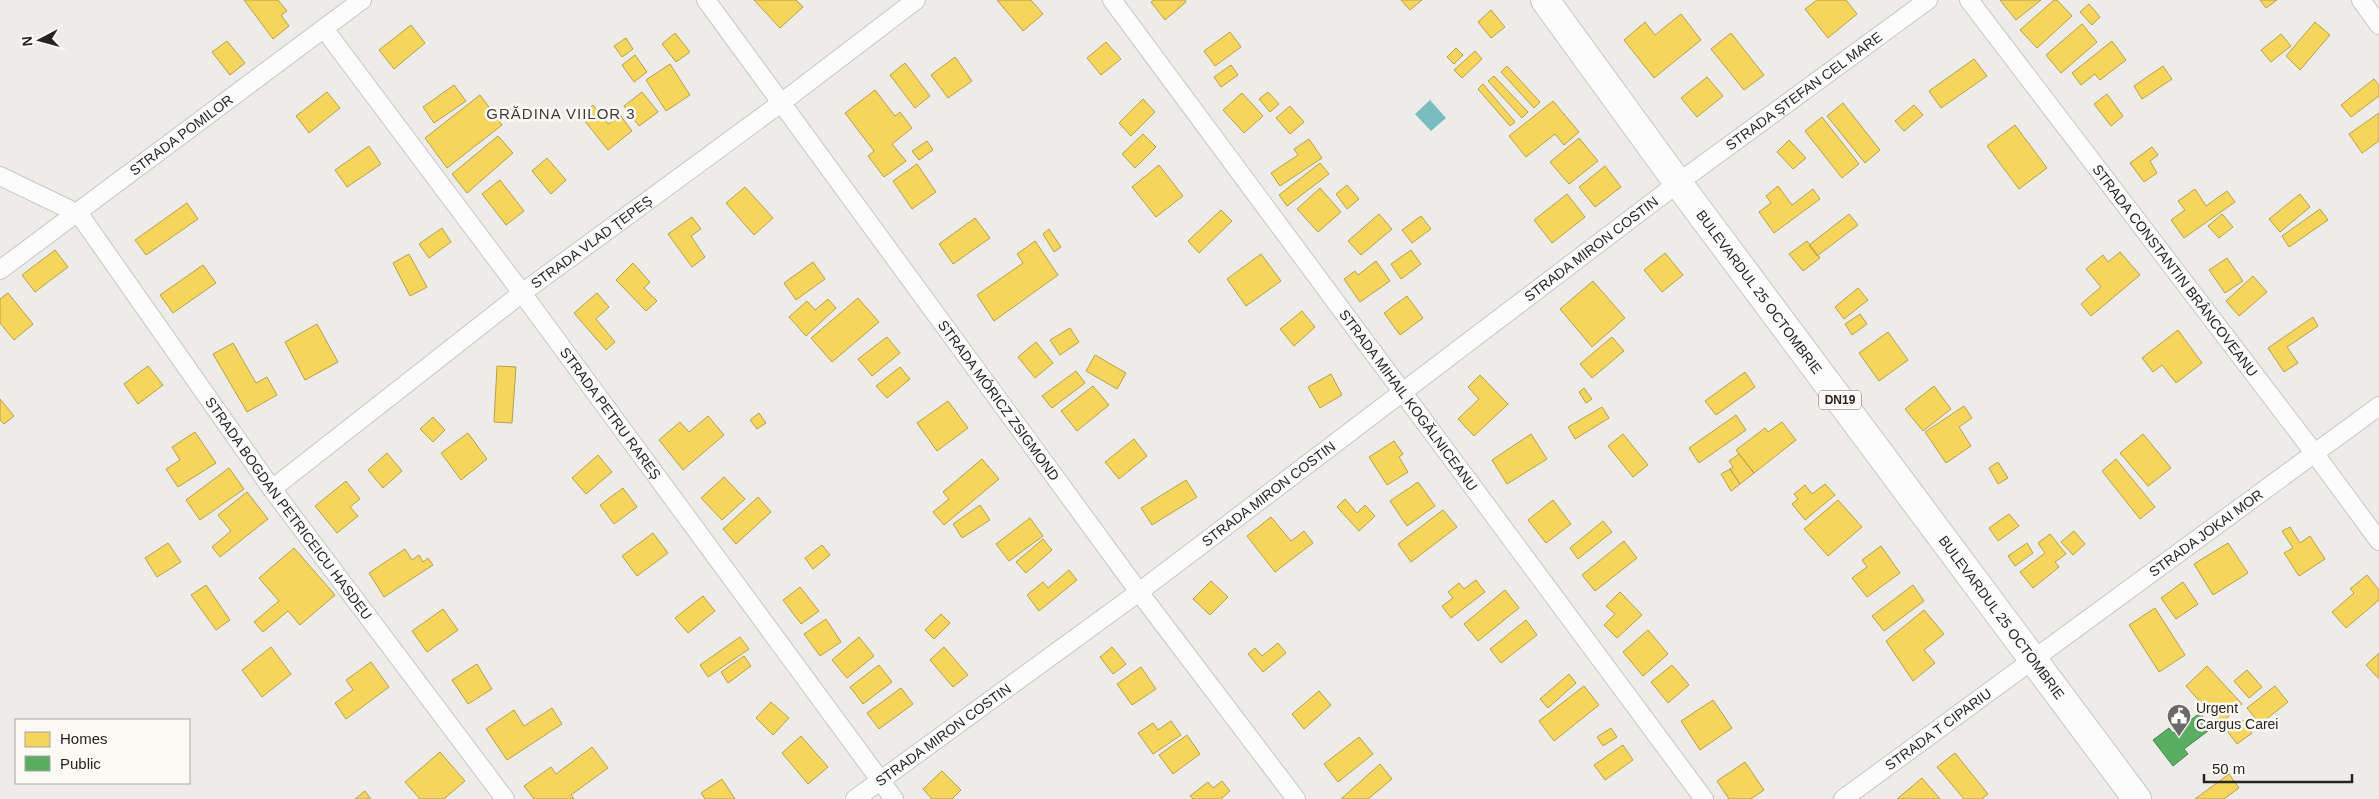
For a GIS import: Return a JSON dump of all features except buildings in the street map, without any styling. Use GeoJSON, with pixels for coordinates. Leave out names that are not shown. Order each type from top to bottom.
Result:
{"type":"FeatureCollection","features":[{"type":"Feature","properties":{"kind":"main road","name":"BULEVARDUL 25 OCTOMBRIE"},"geometry":{"type":"LineString","coordinates":[[1545,0],[1678,183],[2137,799]]}},
{"type":"Feature","properties":{"kind":"street","name":"STRADA POMILOR"},"geometry":{"type":"LineString","coordinates":[[0,270],[78,214],[362,0]]}},
{"type":"Feature","properties":{"kind":"street","name":"STRADA MÓRICZ ZSIGMOND"},"geometry":{"type":"LineString","coordinates":[[706,0],[1139,592],[1296,799]]}},
{"type":"Feature","properties":{"kind":"street","name":"STRADA VLAD ȚEPEȘ"},"geometry":{"type":"LineString","coordinates":[[272,489],[522,293],[781,103],[916,0]]}},
{"type":"Feature","properties":{"kind":"street","name":"STRADA MIHAIL KOGĂLNICEANU"},"geometry":{"type":"LineString","coordinates":[[1112,0],[1704,799]]}},
{"type":"Feature","properties":{"kind":"street","name":"STRADA ȘTEFAN CEL MARE"},"geometry":{"type":"LineString","coordinates":[[1678,183],[1928,0]]}},
{"type":"Feature","properties":{"kind":"street","name":"STRADA CONSTANTIN BRÂNCOVEANU"},"geometry":{"type":"LineString","coordinates":[[1969,0],[2316,454],[2379,541]]}},
{"type":"Feature","properties":{"kind":"street"},"geometry":{"type":"LineString","coordinates":[[2361,0],[2379,25]]}},
{"type":"Feature","properties":{"kind":"street","name":"STRADA PETRU RAREȘ"},"geometry":{"type":"LineString","coordinates":[[324,30],[522,293],[894,799]]}},
{"type":"Feature","properties":{"kind":"street"},"geometry":{"type":"LineString","coordinates":[[0,176],[78,214]]}},
{"type":"Feature","properties":{"kind":"street","name":"STRADA MIRON COSTIN"},"geometry":{"type":"LineString","coordinates":[[855,799],[1139,592],[1678,183]]}},
{"type":"Feature","properties":{"kind":"street","name":"STRADA BOGDAN PETRICEICU HASDEU"},"geometry":{"type":"LineString","coordinates":[[78,214],[272,489],[505,799]]}},
{"type":"Feature","properties":{"kind":"street","name":"STRADA JOKAI MOR"},"geometry":{"type":"LineString","coordinates":[[2033,660],[2379,406]]}},
{"type":"Feature","properties":{"kind":"street","name":"STRADA T CIPARIU"},"geometry":{"type":"LineString","coordinates":[[1843,799],[2033,660]]}},
{"type":"Feature","properties":{"kind":"water"},"geometry":{"type":"Polygon","coordinates":[[[1430,100],[1446,118],[1431,131],[1415,114],[1430,100]]]}},
{"type":"Feature","properties":{"kind":"place","name":"Urgent Cargus Carei"},"geometry":{"type":"Point","coordinates":[2179,737]}},
{"type":"Feature","properties":{"kind":"district","name":"GRĂDINA VIILOR 3"},"geometry":{"type":"Point","coordinates":[561,113]}}]}
